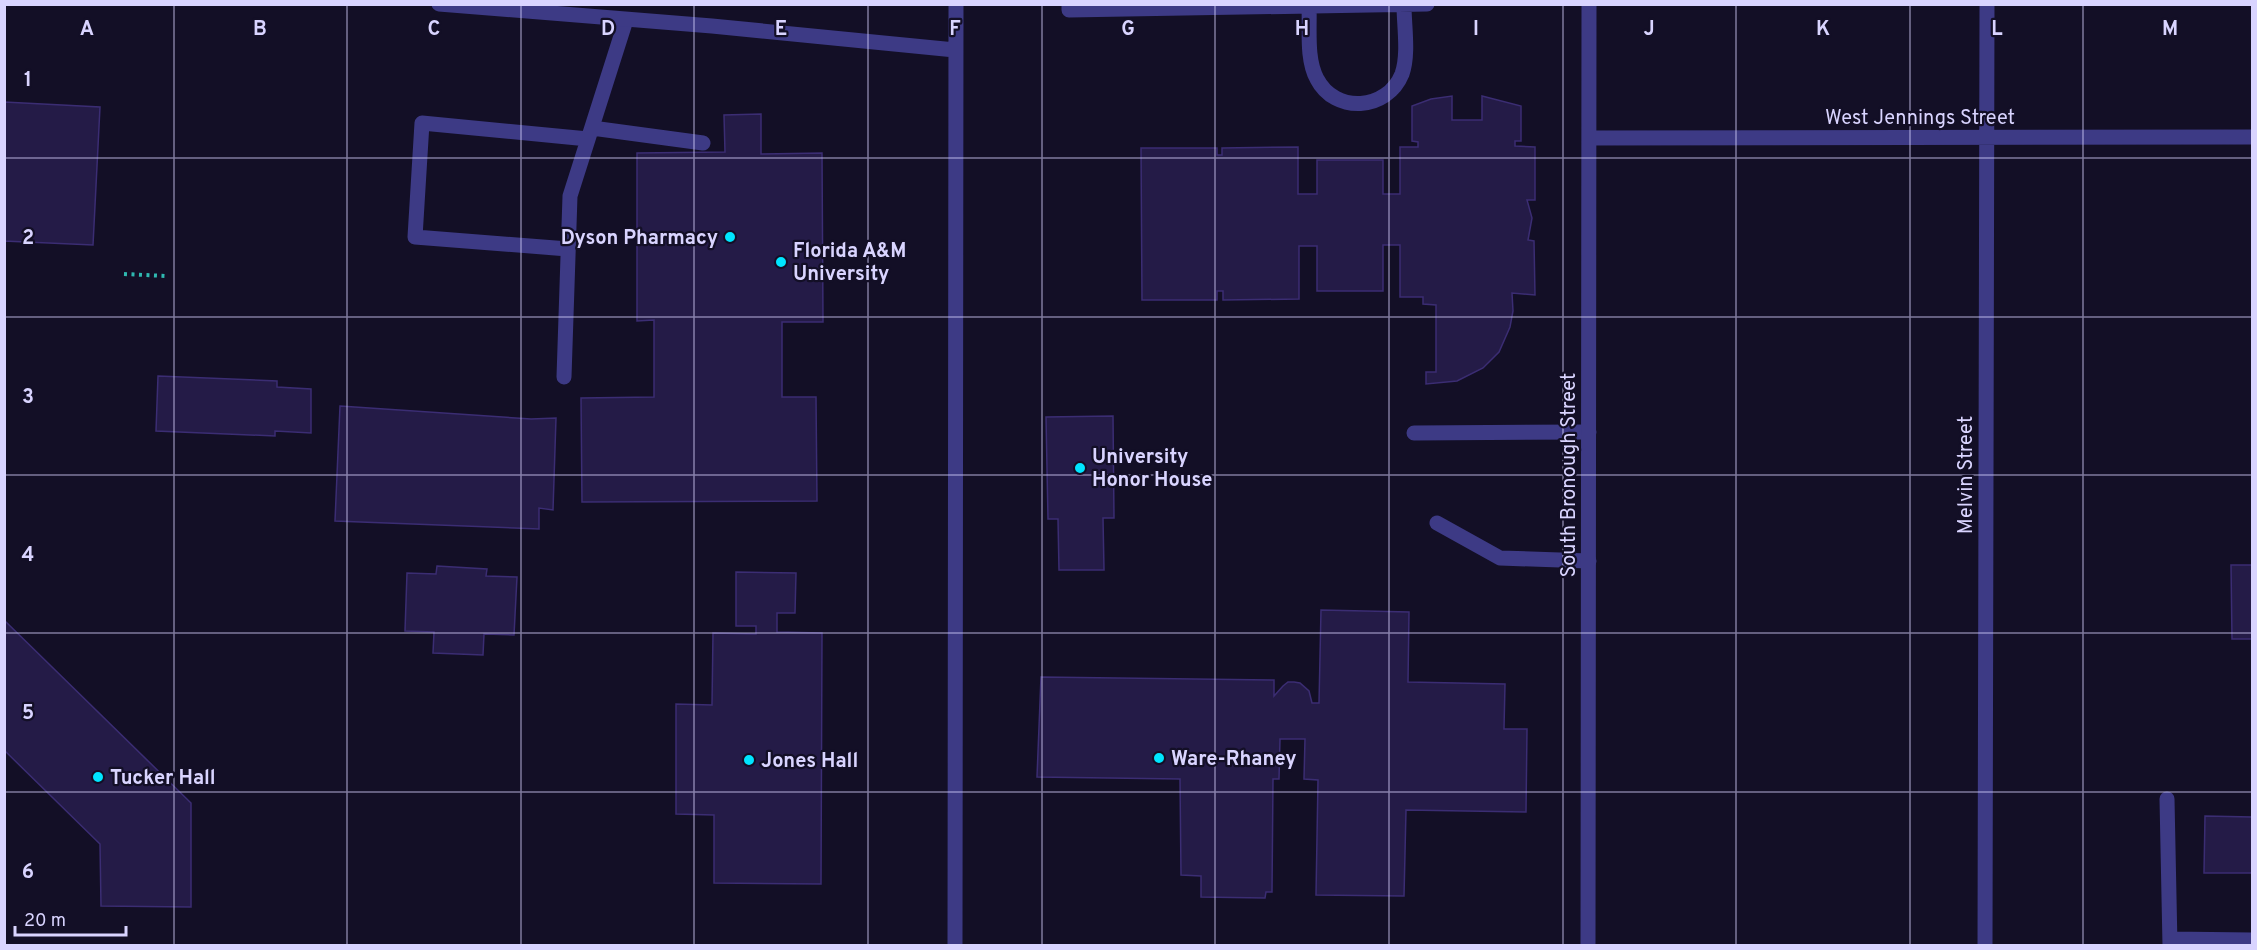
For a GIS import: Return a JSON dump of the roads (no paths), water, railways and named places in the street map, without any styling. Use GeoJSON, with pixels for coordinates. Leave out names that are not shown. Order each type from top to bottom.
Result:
{"type":"FeatureCollection","features":[{"type":"Feature","properties":{"kind":"street"},"geometry":{"type":"LineString","coordinates":[[439,4],[955,50]]}},
{"type":"Feature","properties":{"kind":"street"},"geometry":{"type":"LineString","coordinates":[[955,945],[956,4]]}},
{"type":"Feature","properties":{"kind":"street"},"geometry":{"type":"LineString","coordinates":[[1069,4],[1069,10],[1427,4]]}},
{"type":"Feature","properties":{"kind":"street","name":"South Bronough Street"},"geometry":{"type":"LineString","coordinates":[[1588,945],[1589,4]]}},
{"type":"Feature","properties":{"kind":"street","name":"Melvin Street"},"geometry":{"type":"LineString","coordinates":[[1984,945],[1988,4]]}},
{"type":"Feature","properties":{"kind":"street"},"geometry":{"type":"LineString","coordinates":[[1309,6],[1312,63],[1317,79],[1326,92],[1340,101],[1367,104],[1382,98],[1394,88],[1402,74],[1404,5]]}},
{"type":"Feature","properties":{"kind":"street"},"geometry":{"type":"LineString","coordinates":[[564,377],[570,196],[626,20]]}},
{"type":"Feature","properties":{"kind":"street"},"geometry":{"type":"LineString","coordinates":[[568,249],[415,237],[422,123],[590,133],[703,143]]}},
{"type":"Feature","properties":{"kind":"street","name":"West Jennings Street"},"geometry":{"type":"LineString","coordinates":[[1588,138],[2253,137]]}},
{"type":"Feature","properties":{"kind":"street"},"geometry":{"type":"LineString","coordinates":[[1414,434],[1589,432]]}},
{"type":"Feature","properties":{"kind":"street"},"geometry":{"type":"LineString","coordinates":[[1437,522],[1500,558],[1588,561]]}},
{"type":"Feature","properties":{"kind":"street"},"geometry":{"type":"LineString","coordinates":[[2167,799],[2170,942],[2253,940]]}},
{"type":"Feature","properties":{"kind":"place","name":"Dyson Pharmacy"},"geometry":{"type":"Point","coordinates":[730,237]}},
{"type":"Feature","properties":{"kind":"place","name":"Florida A&M University"},"geometry":{"type":"Point","coordinates":[781,262]}},
{"type":"Feature","properties":{"kind":"place","name":"University Honor House"},"geometry":{"type":"Point","coordinates":[1080,468]}},
{"type":"Feature","properties":{"kind":"place","name":"Ware-Rhaney"},"geometry":{"type":"Point","coordinates":[1159,758]}},
{"type":"Feature","properties":{"kind":"place","name":"Jones Hall"},"geometry":{"type":"Point","coordinates":[749,760]}},
{"type":"Feature","properties":{"kind":"place","name":"Tucker Hall"},"geometry":{"type":"Point","coordinates":[98,777]}}]}
